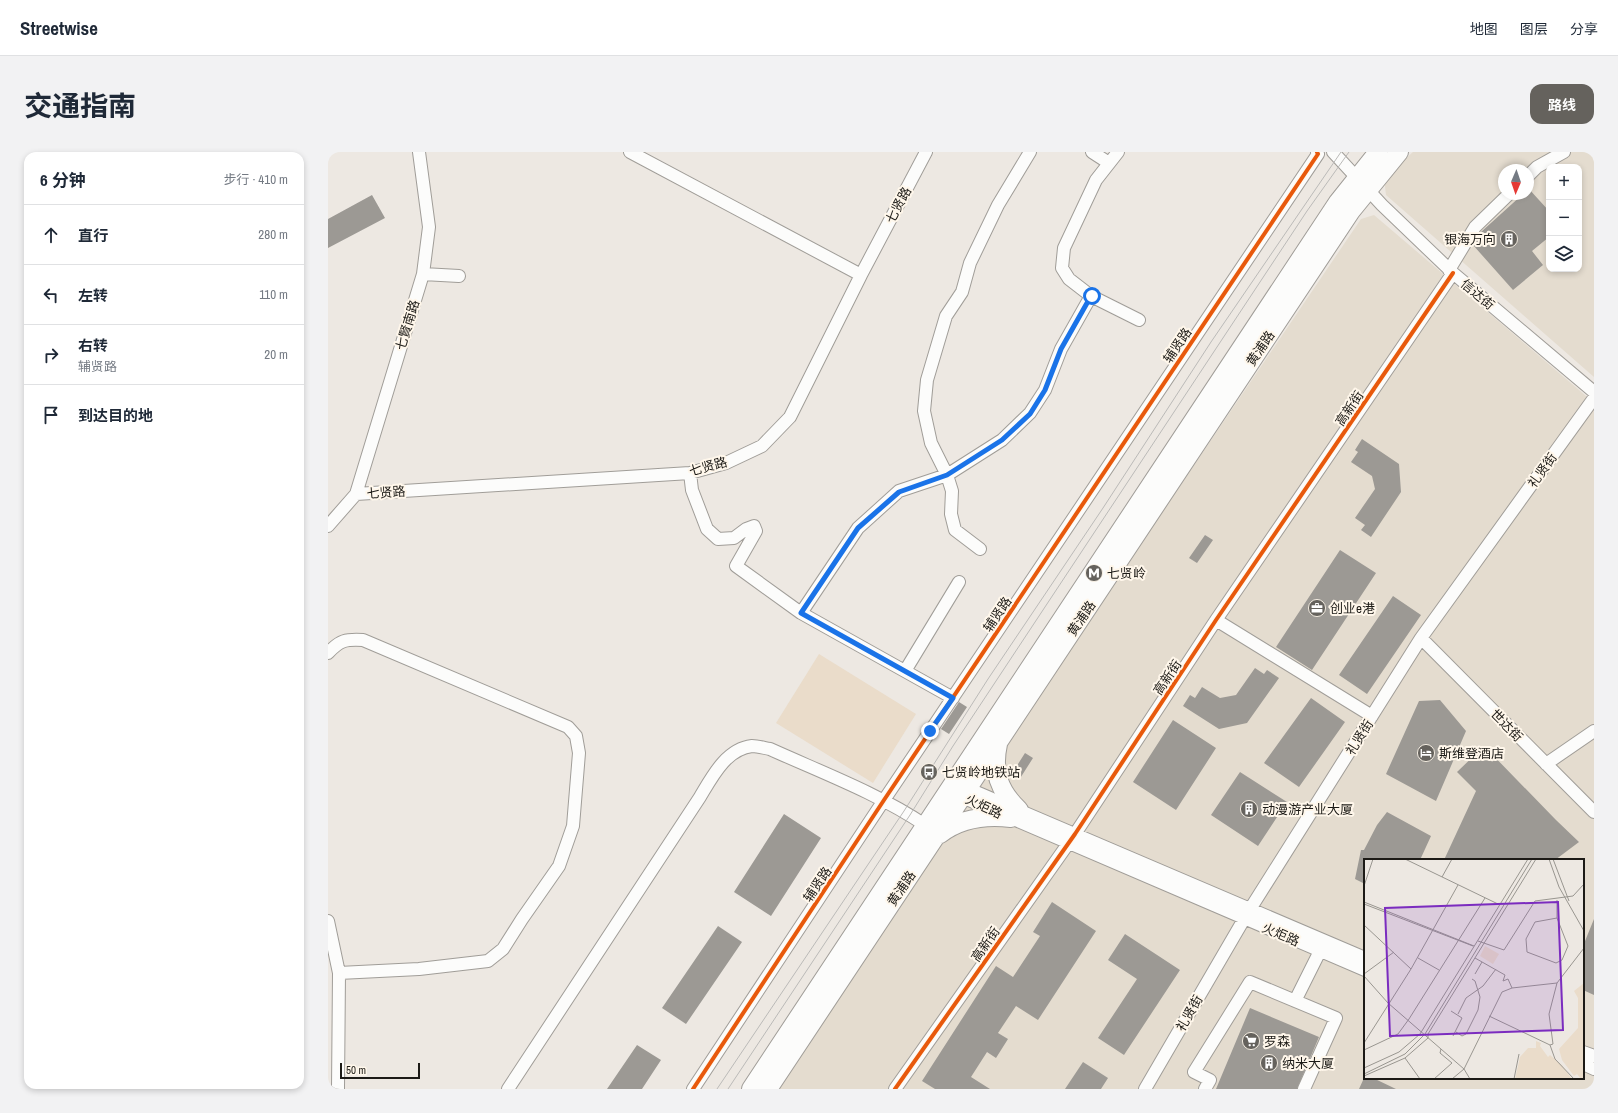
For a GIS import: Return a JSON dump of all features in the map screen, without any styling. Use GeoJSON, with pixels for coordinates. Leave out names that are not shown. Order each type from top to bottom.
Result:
{"type":"FeatureCollection","features":[{"type":"Feature","properties":{"kind":"highway","name":"黄浦路"},"geometry":{"type":"LineString","coordinates":[[750,1089],[930,832],[961,789],[999,741],[1351,210],[1378,152]]}},
{"type":"Feature","properties":{"kind":"highway","name":"黄浦路"},"geometry":{"type":"LineString","coordinates":[[961,789],[1338,202],[1362,184],[1399,152]]}},
{"type":"Feature","properties":{"kind":"highway"},"geometry":{"type":"LineString","coordinates":[[930,832],[969,819],[1015,814],[997,775],[996,763],[999,741]]}},
{"type":"Feature","properties":{"kind":"highway","name":"黄浦路"},"geometry":{"type":"LineString","coordinates":[[768,1089],[930,832]]}},
{"type":"Feature","properties":{"kind":"street","name":"七賢南路"},"geometry":{"type":"LineString","coordinates":[[356,494],[423,274],[429,227],[419,152]]}},
{"type":"Feature","properties":{"kind":"street"},"geometry":{"type":"LineString","coordinates":[[630,152],[861,275]]}},
{"type":"Feature","properties":{"kind":"street","name":"七贤路"},"geometry":{"type":"LineString","coordinates":[[328,526],[356,494],[690,473],[726,463],[762,446],[790,417],[861,275],[926,152]]}},
{"type":"Feature","properties":{"kind":"street"},"geometry":{"type":"LineString","coordinates":[[980,549],[955,530],[951,514],[952,491],[947,475],[931,443],[924,411],[927,380],[946,316],[962,292],[970,263],[998,205],[1030,152]]}},
{"type":"Feature","properties":{"kind":"street"},"geometry":{"type":"LineString","coordinates":[[1092,152],[1109,163]]}},
{"type":"Feature","properties":{"kind":"street"},"geometry":{"type":"LineString","coordinates":[[1118,152],[1096,180],[1064,248],[1062,268],[1069,279],[1091,296],[1139,320]]}},
{"type":"Feature","properties":{"kind":"street","name":"辅贤路"},"geometry":{"type":"LineString","coordinates":[[693,1089],[884,800],[1318,154],[1317,152]]}},
{"type":"Feature","properties":{"kind":"street","name":"信达街"},"geometry":{"type":"LineString","coordinates":[[1333,152],[1362,184],[1451,271],[1594,392]]}},
{"type":"Feature","properties":{"kind":"street"},"geometry":{"type":"LineString","coordinates":[[1534,170],[1564,152]]}},
{"type":"Feature","properties":{"kind":"street","name":"高新街"},"geometry":{"type":"LineString","coordinates":[[895,1089],[1072,838],[1216,620],[1451,271],[1475,227],[1503,200]]}},
{"type":"Feature","properties":{"kind":"street"},"geometry":{"type":"LineString","coordinates":[[423,274],[459,276]]}},
{"type":"Feature","properties":{"kind":"street"},"geometry":{"type":"LineString","coordinates":[[801,613],[858,528],[899,492],[947,475],[1002,440],[1030,414],[1045,390],[1061,349],[1091,296]]}},
{"type":"Feature","properties":{"kind":"street","name":"礼贤街"},"geometry":{"type":"LineString","coordinates":[[1145,1089],[1248,914],[1421,638],[1594,398]]}},
{"type":"Feature","properties":{"kind":"street"},"geometry":{"type":"LineString","coordinates":[[690,473],[692,490],[707,530],[718,539],[734,538],[746,529],[754,526],[756,531],[736,566],[801,613],[953,698]]}},
{"type":"Feature","properties":{"kind":"street"},"geometry":{"type":"LineString","coordinates":[[905,671],[959,582]]}},
{"type":"Feature","properties":{"kind":"street"},"geometry":{"type":"LineString","coordinates":[[1216,620],[1372,716]]}},
{"type":"Feature","properties":{"kind":"street","name":"世达街"},"geometry":{"type":"LineString","coordinates":[[1421,638],[1594,812]]}},
{"type":"Feature","properties":{"kind":"street"},"geometry":{"type":"LineString","coordinates":[[328,653],[335,646],[348,639],[363,640],[568,727],[576,736],[579,753],[573,826],[559,866],[522,919],[504,949],[488,961],[419,968],[339,973]]}},
{"type":"Feature","properties":{"kind":"street"},"geometry":{"type":"LineString","coordinates":[[1546,764],[1594,731]]}},
{"type":"Feature","properties":{"kind":"street"},"geometry":{"type":"LineString","coordinates":[[508,1089],[717,769],[740,748],[754,746],[770,749],[884,800],[904,811],[930,832]]}},
{"type":"Feature","properties":{"kind":"street","name":"火炬路"},"geometry":{"type":"LineString","coordinates":[[961,789],[1015,814],[1248,914],[1364,958]]}},
{"type":"Feature","properties":{"kind":"street","name":"火炬路"},"geometry":{"type":"LineString","coordinates":[[1248,914],[1320,951],[1364,970]]}},
{"type":"Feature","properties":{"kind":"street"},"geometry":{"type":"LineString","coordinates":[[328,921],[339,973],[338,1089]]}},
{"type":"Feature","properties":{"kind":"street"},"geometry":{"type":"LineString","coordinates":[[1295,1001],[1320,951]]}},
{"type":"Feature","properties":{"kind":"street"},"geometry":{"type":"LineString","coordinates":[[1205,1089],[1210,1080],[1194,1072],[1250,982],[1336,1018],[1304,1089]]}},
{"type":"Feature","properties":{"kind":"street"},"geometry":{"type":"LineString","coordinates":[[1584,1052],[1594,1056]]}},
{"type":"Feature","properties":{"kind":"street"},"geometry":{"type":"LineString","coordinates":[[1584,1064],[1594,1069]]}},
{"type":"Feature","properties":{"kind":"shaded area"},"geometry":{"type":"Polygon","coordinates":[[[1413,152],[1594,152],[1594,377],[1386,195],[1384,178],[1413,152]]]}},
{"type":"Feature","properties":{"kind":"shaded area"},"geometry":{"type":"Polygon","coordinates":[[[1374,215],[1586,396],[1594,405],[1594,1089],[778,1089],[988,769],[1361,219],[1374,215]]]}},
{"type":"Feature","properties":{"kind":"shaded area"},"geometry":{"type":"Polygon","coordinates":[[[819,654],[916,714],[873,783],[776,723],[819,654]]]}},
{"type":"Feature","properties":{"kind":"building","name":"银海万向"},"geometry":{"type":"Polygon","coordinates":[[[1534,194],[1546,208],[1546,239],[1532,251],[1543,265],[1513,290],[1473,245],[1481,232],[1516,200],[1534,200],[1534,194]]]}},
{"type":"Feature","properties":{"kind":"building"},"geometry":{"type":"Polygon","coordinates":[[[372,195],[385,218],[328,248],[328,219],[372,195]]]}},
{"type":"Feature","properties":{"kind":"building"},"geometry":{"type":"Polygon","coordinates":[[[1362,439],[1399,464],[1401,492],[1371,537],[1361,530],[1365,525],[1355,518],[1375,489],[1372,476],[1351,462],[1358,452],[1355,450],[1362,439]]]}},
{"type":"Feature","properties":{"kind":"building"},"geometry":{"type":"Polygon","coordinates":[[[1205,535],[1213,540],[1197,563],[1189,558],[1205,535]]]}},
{"type":"Feature","properties":{"kind":"building"},"geometry":{"type":"Polygon","coordinates":[[[1340,550],[1376,573],[1312,670],[1276,647],[1340,550]]]}},
{"type":"Feature","properties":{"kind":"building"},"geometry":{"type":"Polygon","coordinates":[[[1393,596],[1421,615],[1367,694],[1339,675],[1393,596]]]}},
{"type":"Feature","properties":{"kind":"building"},"geometry":{"type":"Polygon","coordinates":[[[1255,668],[1264,674],[1267,670],[1279,678],[1247,723],[1219,729],[1183,706],[1190,695],[1195,698],[1202,687],[1220,698],[1236,695],[1255,668]]]}},
{"type":"Feature","properties":{"kind":"building"},"geometry":{"type":"Polygon","coordinates":[[[1311,698],[1345,722],[1299,787],[1264,763],[1311,698]]]}},
{"type":"Feature","properties":{"kind":"building","name":"斯维登酒店"},"geometry":{"type":"Polygon","coordinates":[[[1440,700],[1466,731],[1436,801],[1386,774],[1419,701],[1440,700]]]}},
{"type":"Feature","properties":{"kind":"building"},"geometry":{"type":"Polygon","coordinates":[[[959,702],[967,707],[949,734],[941,729],[959,702]]]}},
{"type":"Feature","properties":{"kind":"building"},"geometry":{"type":"Polygon","coordinates":[[[1173,720],[1216,748],[1176,810],[1133,782],[1173,720]]]}},
{"type":"Feature","properties":{"kind":"building"},"geometry":{"type":"Polygon","coordinates":[[[1484,746],[1579,842],[1556,859],[1444,859],[1476,791],[1457,772],[1484,746]]]}},
{"type":"Feature","properties":{"kind":"building"},"geometry":{"type":"Polygon","coordinates":[[[1025,753],[1033,758],[1019,780],[1011,775],[1025,753]]]}},
{"type":"Feature","properties":{"kind":"building","name":"动漫游产业大厦"},"geometry":{"type":"Polygon","coordinates":[[[1240,772],[1287,802],[1258,846],[1211,815],[1240,772]]]}},
{"type":"Feature","properties":{"kind":"building"},"geometry":{"type":"Polygon","coordinates":[[[1387,812],[1431,836],[1420,859],[1364,859],[1364,884],[1355,879],[1361,850],[1364,850],[1377,825],[1387,812]]]}},
{"type":"Feature","properties":{"kind":"building"},"geometry":{"type":"Polygon","coordinates":[[[784,814],[821,838],[771,916],[734,892],[784,814]]]}},
{"type":"Feature","properties":{"kind":"building"},"geometry":{"type":"Polygon","coordinates":[[[1052,902],[1096,931],[1038,1020],[1016,1006],[998,1033],[1008,1039],[996,1058],[987,1052],[971,1077],[990,1089],[935,1089],[922,1081],[996,966],[1013,977],[1040,936],[1033,932],[1052,902]]]}},
{"type":"Feature","properties":{"kind":"building"},"geometry":{"type":"Polygon","coordinates":[[[1594,919],[1594,995],[1584,990],[1584,944],[1594,919]]]}},
{"type":"Feature","properties":{"kind":"building"},"geometry":{"type":"Polygon","coordinates":[[[718,926],[742,942],[686,1024],[662,1008],[718,926]]]}},
{"type":"Feature","properties":{"kind":"building"},"geometry":{"type":"Polygon","coordinates":[[[1125,934],[1180,970],[1124,1055],[1098,1038],[1137,979],[1108,960],[1125,934]]]}},
{"type":"Feature","properties":{"kind":"building","name":"纳米大厦"},"geometry":{"type":"Polygon","coordinates":[[[1250,1008],[1319,1037],[1297,1089],[1216,1089],[1250,1008]]]}},
{"type":"Feature","properties":{"kind":"building"},"geometry":{"type":"Polygon","coordinates":[[[637,1045],[661,1060],[642,1089],[607,1089],[637,1045]]]}},
{"type":"Feature","properties":{"kind":"building"},"geometry":{"type":"Polygon","coordinates":[[[1083,1062],[1108,1078],[1101,1089],[1065,1089],[1083,1062]]]}},
{"type":"Feature","properties":{"kind":"building"},"geometry":{"type":"Polygon","coordinates":[[[1364,1078],[1375,1079],[1396,1089],[1359,1089],[1364,1078]]]}},
{"type":"Feature","properties":{"kind":"tram line"},"geometry":{"type":"LineString","coordinates":[[717,1089],[904,811],[988,679],[1103,508],[1211,342],[1341,152]]}},
{"type":"Feature","properties":{"kind":"tram line"},"geometry":{"type":"LineString","coordinates":[[728,1089],[1307,211],[1349,152]]}},
{"type":"Feature","properties":{"kind":"cycle path"},"geometry":{"type":"LineString","coordinates":[[693,1089],[884,800],[1318,154],[1317,152]]}},
{"type":"Feature","properties":{"kind":"cycle path"},"geometry":{"type":"LineString","coordinates":[[895,1089],[1075,834],[1216,620],[1453,273]]}},
{"type":"Feature","properties":{"kind":"place","name":"银海万向"},"geometry":{"type":"Point","coordinates":[1509,239]}},
{"type":"Feature","properties":{"kind":"place","name":"七贤岭"},"geometry":{"type":"Point","coordinates":[1094,573]}},
{"type":"Feature","properties":{"kind":"place","name":"创业e港"},"geometry":{"type":"Point","coordinates":[1317,608]}},
{"type":"Feature","properties":{"kind":"place","name":"斯维登酒店"},"geometry":{"type":"Point","coordinates":[1426,753]}},
{"type":"Feature","properties":{"kind":"place","name":"七贤岭地铁站"},"geometry":{"type":"Point","coordinates":[929,772]}},
{"type":"Feature","properties":{"kind":"place","name":"动漫游产业大厦"},"geometry":{"type":"Point","coordinates":[1249,809]}},
{"type":"Feature","properties":{"kind":"place","name":"罗森"},"geometry":{"type":"Point","coordinates":[1251,1041]}},
{"type":"Feature","properties":{"kind":"place","name":"纳米大厦"},"geometry":{"type":"Point","coordinates":[1269,1063]}},
{"type":"Feature","properties":{"kind":"route"},"geometry":{"type":"LineString","coordinates":[[930,731],[953,698],[801,613],[858,528],[899,492],[947,475],[1002,440],[1030,414],[1045,390],[1061,349],[1092,296]]}}]}
